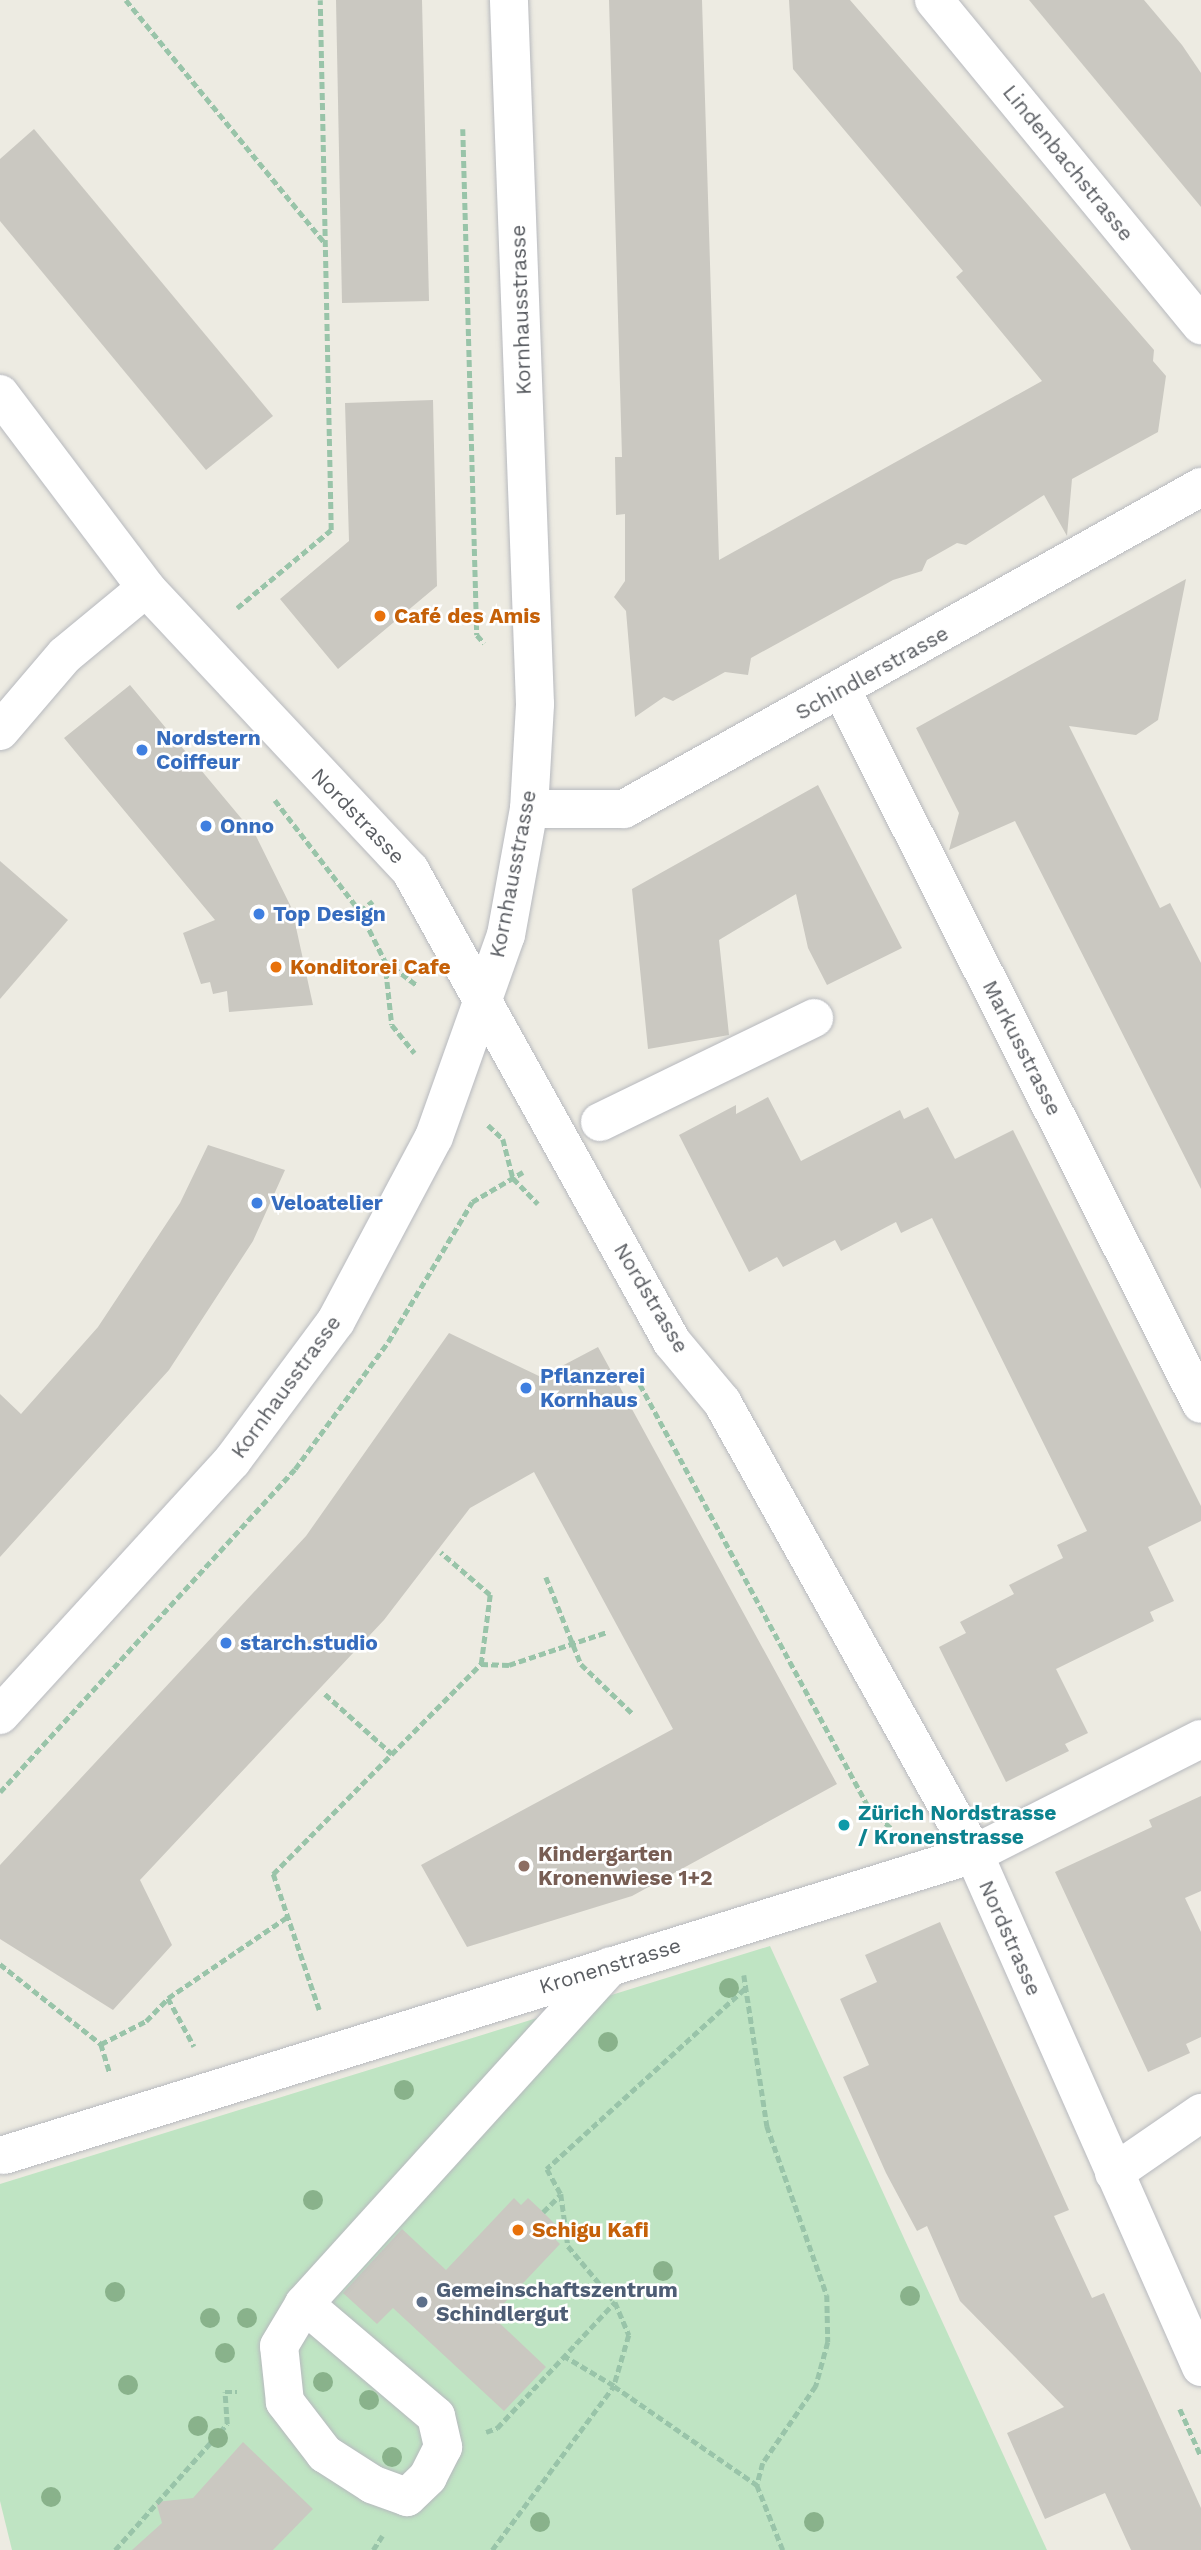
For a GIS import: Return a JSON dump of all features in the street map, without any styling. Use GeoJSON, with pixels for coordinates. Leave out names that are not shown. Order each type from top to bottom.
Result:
{"type":"FeatureCollection","features":[{"type":"Feature","properties":{"kind":"street","name":"Kornhausstrasse"},"geometry":{"type":"LineString","coordinates":[[0,1715],[215,1482],[336,1321],[434,1137],[483,1007],[506,936],[529,808],[534,668],[509,0]]}},
{"type":"Feature","properties":{"kind":"street","name":"Lindenbachstrasse"},"geometry":{"type":"LineString","coordinates":[[934,0],[1201,326]]}},
{"type":"Feature","properties":{"kind":"street","name":"Nordstrasse"},"geometry":{"type":"LineString","coordinates":[[5,412],[146,588],[410,870],[483,1007],[672,1342],[722,1402],[974,1854],[1201,2367]]}},
{"type":"Feature","properties":{"kind":"street","name":"Schindlerstrasse"},"geometry":{"type":"LineString","coordinates":[[529,808],[624,808],[842,691],[1201,487]]}},
{"type":"Feature","properties":{"kind":"street"},"geometry":{"type":"LineString","coordinates":[[0,731],[65,654],[146,588]]}},
{"type":"Feature","properties":{"kind":"street","name":"Markusstrasse"},"geometry":{"type":"LineString","coordinates":[[842,691],[1201,1404]]}},
{"type":"Feature","properties":{"kind":"street"},"geometry":{"type":"LineString","coordinates":[[600,1122],[814,1018]]}},
{"type":"Feature","properties":{"kind":"street","name":"Kronenstrasse"},"geometry":{"type":"LineString","coordinates":[[4,2154],[974,1854],[1201,1739]]}},
{"type":"Feature","properties":{"kind":"street"},"geometry":{"type":"LineString","coordinates":[[304,2304],[436,2416],[443,2447],[428,2477],[407,2497],[372,2484],[325,2454],[285,2402],[279,2346],[304,2304],[611,1965]]}},
{"type":"Feature","properties":{"kind":"street"},"geometry":{"type":"LineString","coordinates":[[1114,2173],[1201,2113]]}},
{"type":"Feature","properties":{"kind":"path"},"geometry":{"type":"LineString","coordinates":[[126,0],[326,244]]}},
{"type":"Feature","properties":{"kind":"path"},"geometry":{"type":"LineString","coordinates":[[237,608],[331,530],[320,0]]}},
{"type":"Feature","properties":{"kind":"path"},"geometry":{"type":"LineString","coordinates":[[463,124],[477,635]]}},
{"type":"Feature","properties":{"kind":"path"},"geometry":{"type":"LineString","coordinates":[[360,911],[385,961],[392,1025]]}},
{"type":"Feature","properties":{"kind":"path"},"geometry":{"type":"LineString","coordinates":[[472,1202],[513,1178],[546,1212]]}},
{"type":"Feature","properties":{"kind":"path"},"geometry":{"type":"LineString","coordinates":[[632,1370],[870,1809],[936,1867]]}},
{"type":"Feature","properties":{"kind":"path"},"geometry":{"type":"LineString","coordinates":[[323,2021],[273,1874],[481,1664],[490,1595],[441,1553]]}},
{"type":"Feature","properties":{"kind":"path"},"geometry":{"type":"LineString","coordinates":[[546,1577],[581,1664],[632,1713]]}},
{"type":"Feature","properties":{"kind":"path"},"geometry":{"type":"LineString","coordinates":[[481,1664],[509,1665],[607,1632]]}},
{"type":"Feature","properties":{"kind":"path"},"geometry":{"type":"LineString","coordinates":[[325,1694],[392,1754]]}},
{"type":"Feature","properties":{"kind":"path"},"geometry":{"type":"LineString","coordinates":[[101,2044],[146,2021],[168,1998],[287,1917]]}},
{"type":"Feature","properties":{"kind":"path"},"geometry":{"type":"LineString","coordinates":[[732,1930],[745,1988],[767,2126],[827,2295],[827,2319],[816,2386],[763,2463],[757,2485]]}},
{"type":"Feature","properties":{"kind":"path"},"geometry":{"type":"LineString","coordinates":[[0,1964],[101,2044],[114,2087]]}},
{"type":"Feature","properties":{"kind":"path"},"geometry":{"type":"LineString","coordinates":[[492,2550],[614,2386],[629,2335],[615,2302],[568,2246],[561,2194],[547,2169],[745,1988]]}},
{"type":"Feature","properties":{"kind":"path"},"geometry":{"type":"LineString","coordinates":[[168,1998],[202,2059]]}},
{"type":"Feature","properties":{"kind":"path"},"geometry":{"type":"LineString","coordinates":[[543,2212],[561,2194]]}},
{"type":"Feature","properties":{"kind":"path"},"geometry":{"type":"LineString","coordinates":[[443,2447],[497,2428],[615,2302]]}},
{"type":"Feature","properties":{"kind":"path"},"geometry":{"type":"LineString","coordinates":[[115,2550],[226,2424],[225,2392],[238,2392],[279,2346]]}},
{"type":"Feature","properties":{"kind":"path"},"geometry":{"type":"LineString","coordinates":[[565,2357],[614,2386],[757,2485],[783,2550]]}},
{"type":"Feature","properties":{"kind":"green space"},"geometry":{"type":"Polygon","coordinates":[[[770,1946],[1047,2550],[12,2550],[0,2501],[0,2184],[770,1946]]]}},
{"type":"Feature","properties":{"kind":"building"},"geometry":{"type":"Polygon","coordinates":[[[336,0],[422,0],[429,301],[342,303],[336,0]]]}},
{"type":"Feature","properties":{"kind":"building"},"geometry":{"type":"Polygon","coordinates":[[[609,0],[702,0],[719,560],[1042,381],[956,277],[963,271],[793,69],[789,0],[850,0],[1154,350],[1153,361],[1166,376],[1158,432],[1072,479],[1067,536],[1044,495],[966,545],[957,543],[927,560],[922,571],[893,580],[751,658],[748,675],[725,672],[673,701],[664,697],[635,717],[626,611],[614,597],[625,581],[625,514],[616,515],[615,457],[622,457],[609,0]]]}},
{"type":"Feature","properties":{"kind":"building"},"geometry":{"type":"Polygon","coordinates":[[[1029,0],[1144,0],[1182,45],[1201,73],[1201,207],[1029,0]]]}},
{"type":"Feature","properties":{"kind":"building"},"geometry":{"type":"Polygon","coordinates":[[[34,129],[273,416],[206,470],[0,221],[0,159],[34,129]]]}},
{"type":"Feature","properties":{"kind":"building"},"geometry":{"type":"Polygon","coordinates":[[[433,400],[437,586],[338,669],[280,599],[349,541],[345,403],[433,400]]]}},
{"type":"Feature","properties":{"kind":"building"},"geometry":{"type":"Polygon","coordinates":[[[1186,579],[1158,720],[1136,735],[1069,726],[1160,908],[1170,903],[1201,963],[1201,1189],[1015,821],[949,850],[959,813],[916,728],[1186,579]]]}},
{"type":"Feature","properties":{"kind":"building"},"geometry":{"type":"Polygon","coordinates":[[[130,685],[256,836],[292,909],[313,1005],[229,1012],[227,991],[213,994],[210,982],[201,984],[183,933],[215,920],[64,738],[130,685]]]}},
{"type":"Feature","properties":{"kind":"building"},"geometry":{"type":"Polygon","coordinates":[[[818,785],[902,948],[827,985],[808,948],[796,894],[719,940],[729,1035],[648,1049],[632,889],[818,785]]]}},
{"type":"Feature","properties":{"kind":"building"},"geometry":{"type":"Polygon","coordinates":[[[0,861],[68,920],[0,999],[0,861]]]}},
{"type":"Feature","properties":{"kind":"building"},"geometry":{"type":"Polygon","coordinates":[[[768,1097],[801,1161],[900,1110],[904,1119],[928,1107],[955,1159],[1013,1130],[1201,1506],[1201,1521],[1148,1547],[1174,1601],[1150,1612],[1154,1621],[1056,1669],[1088,1733],[1065,1744],[1069,1751],[1006,1782],[939,1647],[966,1633],[960,1622],[1014,1594],[1009,1585],[1063,1558],[1057,1545],[1087,1531],[932,1218],[901,1233],[896,1222],[841,1251],[835,1240],[783,1267],[777,1257],[749,1272],[679,1135],[736,1105],[736,1114],[768,1097]]]}},
{"type":"Feature","properties":{"kind":"building"},"geometry":{"type":"Polygon","coordinates":[[[208,1145],[285,1170],[253,1241],[169,1370],[0,1557],[0,1394],[21,1414],[98,1327],[180,1203],[208,1145]]]}},
{"type":"Feature","properties":{"kind":"building"},"geometry":{"type":"Polygon","coordinates":[[[449,1333],[541,1377],[598,1347],[837,1784],[632,1896],[467,1947],[421,1865],[673,1729],[534,1472],[470,1508],[384,1620],[140,1880],[172,1945],[113,2010],[0,1939],[0,1865],[306,1536],[449,1333]]]}},
{"type":"Feature","properties":{"kind":"building"},"geometry":{"type":"Polygon","coordinates":[[[1201,1796],[1201,1891],[1185,1898],[1201,1932],[1201,2037],[1186,2044],[1190,2053],[1148,2072],[1055,1872],[1152,1827],[1149,1820],[1201,1796]]]}},
{"type":"Feature","properties":{"kind":"building"},"geometry":{"type":"Polygon","coordinates":[[[940,1922],[1069,2210],[1054,2216],[1092,2298],[1104,2293],[1201,2508],[1201,2550],[1131,2550],[1105,2493],[1045,2519],[1007,2433],[1064,2407],[960,2301],[927,2226],[917,2231],[886,2173],[843,2077],[869,2065],[840,1999],[877,1982],[865,1955],[940,1922]]]}},
{"type":"Feature","properties":{"kind":"building","name":"Gemeinschaftszentrum Schindlergut"},"geometry":{"type":"Polygon","coordinates":[[[514,2198],[521,2205],[528,2198],[557,2226],[550,2234],[560,2244],[492,2316],[546,2367],[504,2411],[393,2308],[377,2324],[343,2293],[402,2229],[446,2270],[514,2198]]]}},
{"type":"Feature","properties":{"kind":"building"},"geometry":{"type":"Polygon","coordinates":[[[243,2442],[313,2509],[273,2550],[132,2550],[162,2523],[156,2502],[193,2498],[243,2442]]]}},
{"type":"Feature","properties":{"kind":"place","name":"Café des Amis"},"geometry":{"type":"Point","coordinates":[380,616]}},
{"type":"Feature","properties":{"kind":"place","name":"Nordstern Coiffeur"},"geometry":{"type":"Point","coordinates":[142,750]}},
{"type":"Feature","properties":{"kind":"place","name":"Onno"},"geometry":{"type":"Point","coordinates":[206,826]}},
{"type":"Feature","properties":{"kind":"place","name":"Top Design"},"geometry":{"type":"Point","coordinates":[259,914]}},
{"type":"Feature","properties":{"kind":"place","name":"Konditorei Cafe"},"geometry":{"type":"Point","coordinates":[276,967]}},
{"type":"Feature","properties":{"kind":"place","name":"Veloatelier"},"geometry":{"type":"Point","coordinates":[257,1203]}},
{"type":"Feature","properties":{"kind":"place","name":"Pflanzerei Kornhaus"},"geometry":{"type":"Point","coordinates":[526,1388]}},
{"type":"Feature","properties":{"kind":"place","name":"starch.studio"},"geometry":{"type":"Point","coordinates":[226,1643]}},
{"type":"Feature","properties":{"kind":"place","name":"Zürich Nordstrasse / Kronenstrasse"},"geometry":{"type":"Point","coordinates":[844,1825]}},
{"type":"Feature","properties":{"kind":"place","name":"Kindergarten Kronenwiese 1+2"},"geometry":{"type":"Point","coordinates":[524,1866]}},
{"type":"Feature","properties":{"kind":"place","name":"Schigu Kafi"},"geometry":{"type":"Point","coordinates":[518,2230]}},
{"type":"Feature","properties":{"kind":"place","name":"Gemeinschaftszentrum Schindlergut"},"geometry":{"type":"Point","coordinates":[422,2302]}}]}
